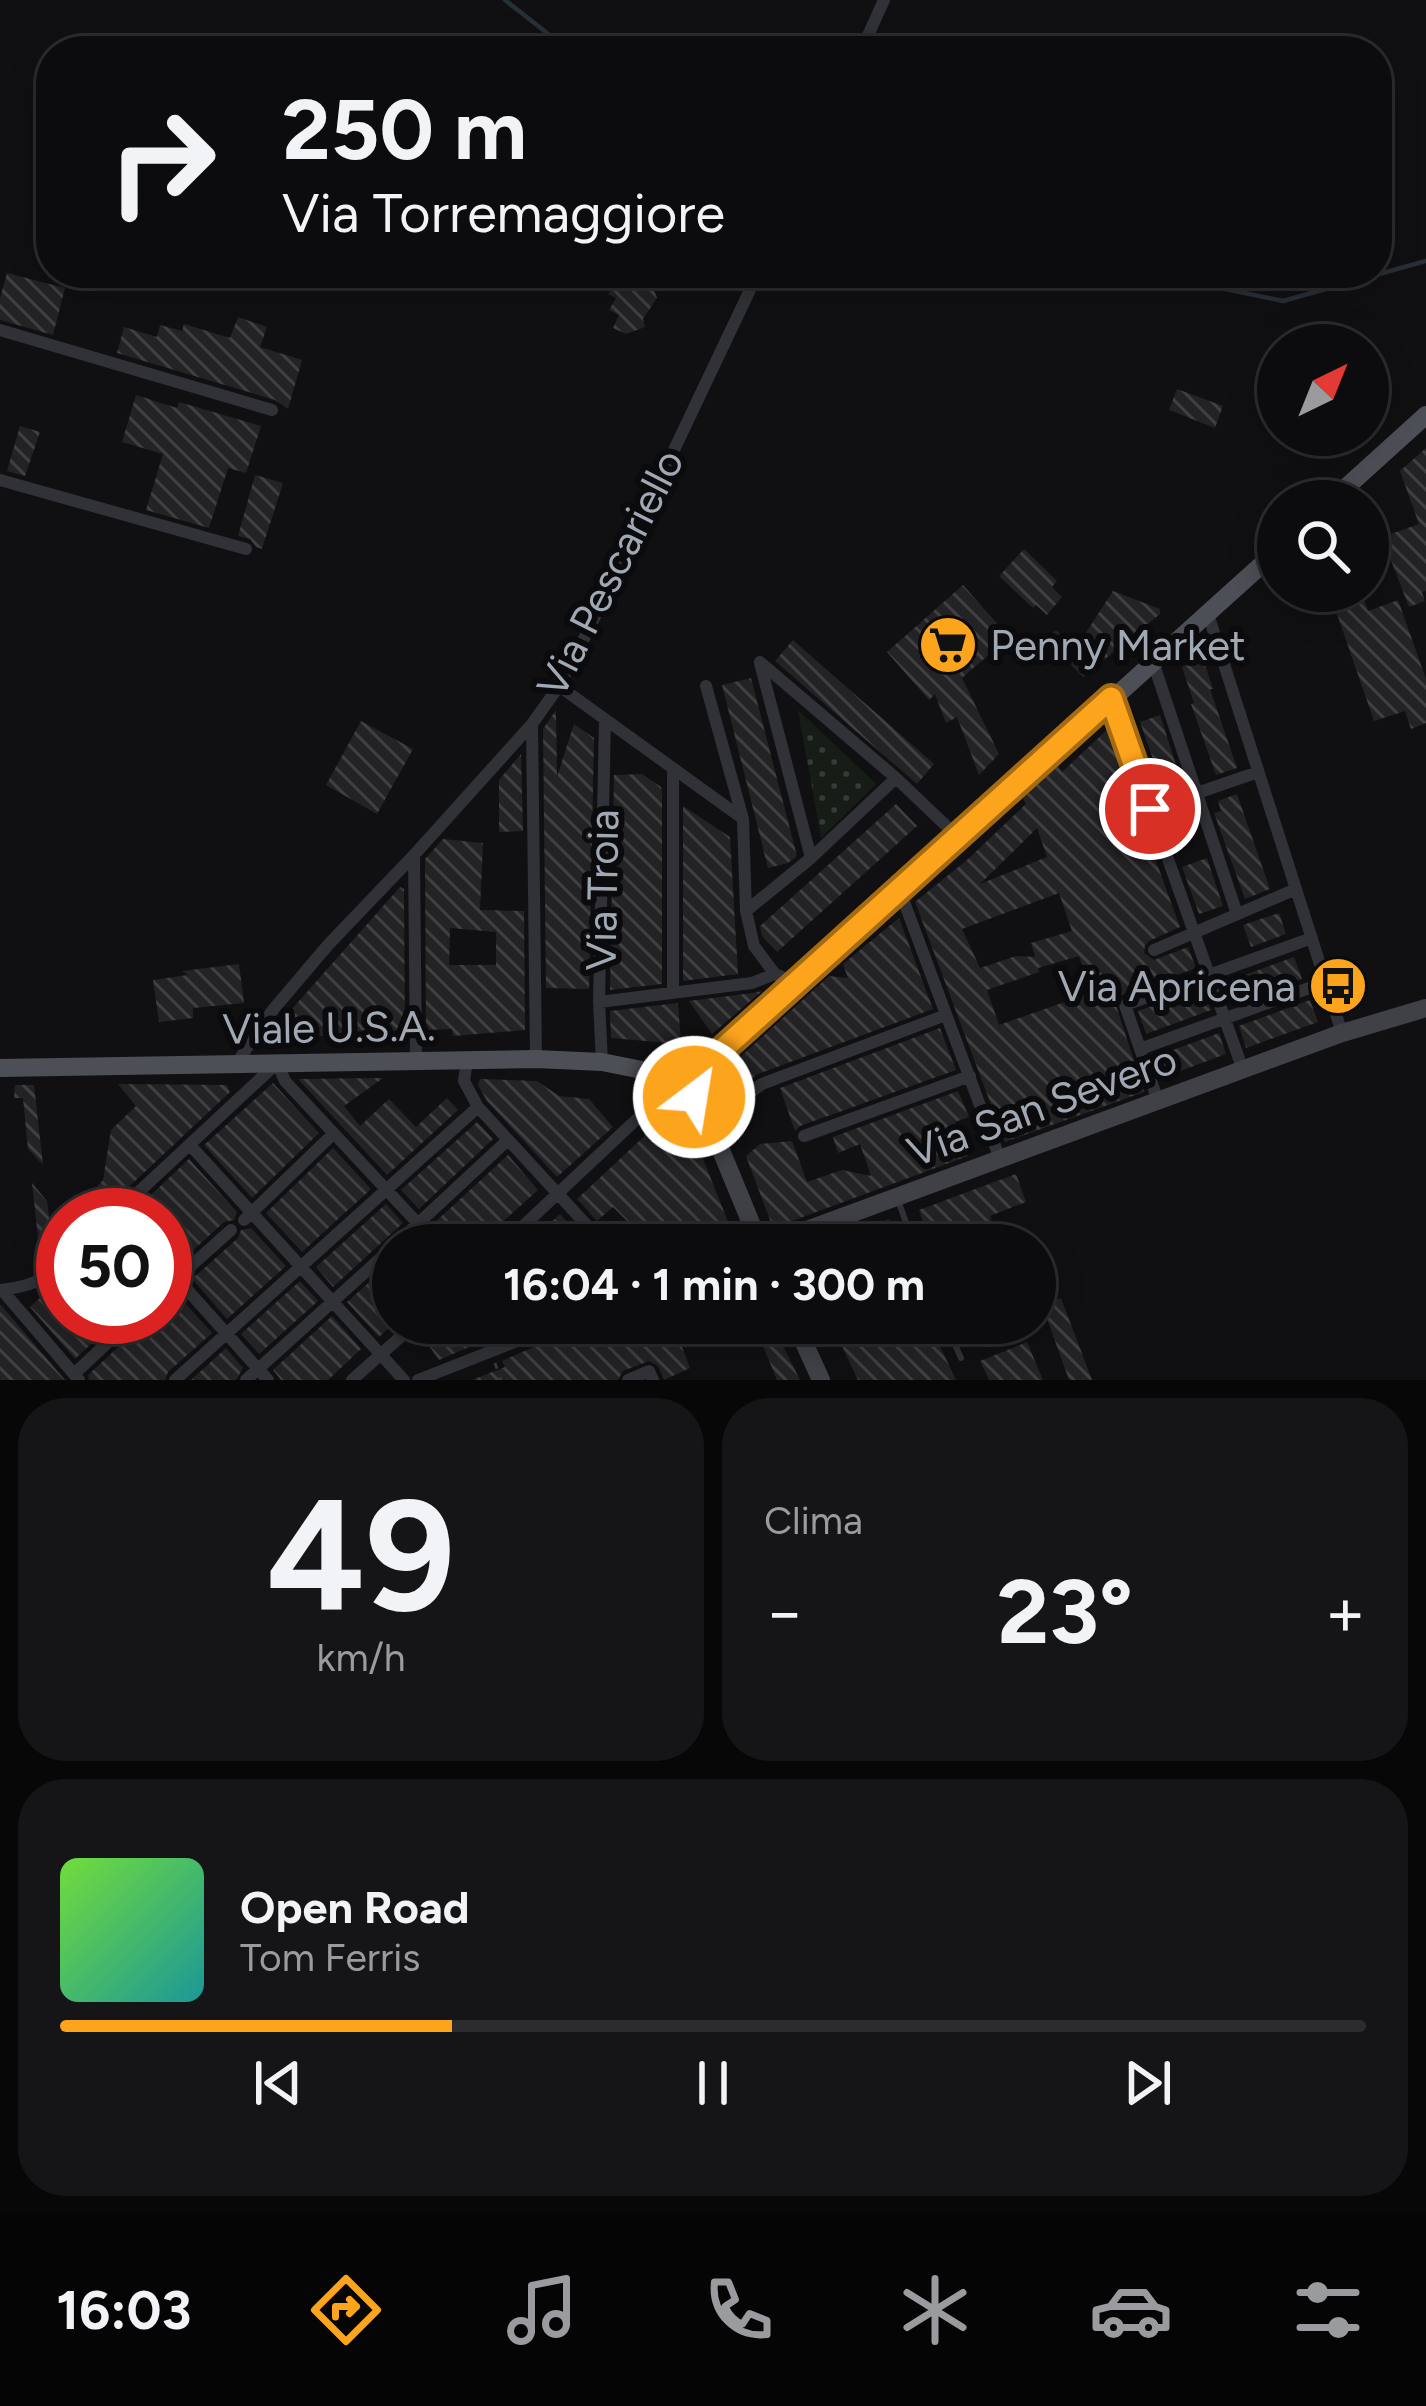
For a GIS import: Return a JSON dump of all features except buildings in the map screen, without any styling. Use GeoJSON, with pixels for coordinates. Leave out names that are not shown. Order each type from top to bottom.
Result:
{"type":"FeatureCollection","features":[{"type":"Feature","properties":{"kind":"main road"},"geometry":{"type":"LineString","coordinates":[[1354,480],[1426,415]]}},
{"type":"Feature","properties":{"kind":"main road"},"geometry":{"type":"LineString","coordinates":[[685,1089],[1257,569]]}},
{"type":"Feature","properties":{"kind":"main road","name":"Viale U.S.A."},"geometry":{"type":"LineString","coordinates":[[0,1068],[536,1059],[602,1062],[685,1089]]}},
{"type":"Feature","properties":{"kind":"street"},"geometry":{"type":"LineString","coordinates":[[868,36],[884,0]]}},
{"type":"Feature","properties":{"kind":"street","name":"Via Pescariello"},"geometry":{"type":"LineString","coordinates":[[236,1064],[272,1011],[328,945],[532,724],[559,686],[751,288]]}},
{"type":"Feature","properties":{"kind":"street"},"geometry":{"type":"LineString","coordinates":[[0,330],[272,410]]}},
{"type":"Feature","properties":{"kind":"street"},"geometry":{"type":"LineString","coordinates":[[0,480],[247,549]]}},
{"type":"Feature","properties":{"kind":"street"},"geometry":{"type":"LineString","coordinates":[[1208,614],[1342,1033]]}},
{"type":"Feature","properties":{"kind":"street"},"geometry":{"type":"LineString","coordinates":[[811,858],[760,662],[959,838]]}},
{"type":"Feature","properties":{"kind":"street"},"geometry":{"type":"LineString","coordinates":[[1154,662],[1237,914]]}},
{"type":"Feature","properties":{"kind":"street"},"geometry":{"type":"LineString","coordinates":[[559,686],[742,819]]}},
{"type":"Feature","properties":{"kind":"street"},"geometry":{"type":"LineString","coordinates":[[706,686],[742,819],[746,911],[754,946],[775,974],[797,983]]}},
{"type":"Feature","properties":{"kind":"street"},"geometry":{"type":"LineString","coordinates":[[1111,698],[1243,1070]]}},
{"type":"Feature","properties":{"kind":"street","name":"Via Troia"},"geometry":{"type":"LineString","coordinates":[[602,1062],[605,719]]}},
{"type":"Feature","properties":{"kind":"street"},"geometry":{"type":"LineString","coordinates":[[532,724],[536,1059]]}},
{"type":"Feature","properties":{"kind":"street"},"geometry":{"type":"LineString","coordinates":[[673,768],[673,992]]}},
{"type":"Feature","properties":{"kind":"street"},"geometry":{"type":"LineString","coordinates":[[1150,809],[1258,772]]}},
{"type":"Feature","properties":{"kind":"street"},"geometry":{"type":"LineString","coordinates":[[746,911],[896,778]]}},
{"type":"Feature","properties":{"kind":"street"},"geometry":{"type":"LineString","coordinates":[[413,855],[416,1061]]}},
{"type":"Feature","properties":{"kind":"street"},"geometry":{"type":"LineString","coordinates":[[1154,950],[1296,890]]}},
{"type":"Feature","properties":{"kind":"street"},"geometry":{"type":"LineString","coordinates":[[900,891],[1000,1159]]}},
{"type":"Feature","properties":{"kind":"street"},"geometry":{"type":"LineString","coordinates":[[1158,1101],[1125,1005],[1312,938]]}},
{"type":"Feature","properties":{"kind":"street"},"geometry":{"type":"LineString","coordinates":[[599,1002],[752,983],[775,974]]}},
{"type":"Feature","properties":{"kind":"street"},"geometry":{"type":"LineString","coordinates":[[1140,1049],[1326,982]]}},
{"type":"Feature","properties":{"kind":"street","name":"Via San Severo"},"geometry":{"type":"LineString","coordinates":[[821,1224],[1342,1033],[1426,1008]]}},
{"type":"Feature","properties":{"kind":"street"},"geometry":{"type":"LineString","coordinates":[[526,1224],[654,1103],[685,1089],[763,1084],[946,1015]]}},
{"type":"Feature","properties":{"kind":"street"},"geometry":{"type":"LineString","coordinates":[[467,1061],[464,1081],[478,1107],[585,1224]]}},
{"type":"Feature","properties":{"kind":"street"},"geometry":{"type":"LineString","coordinates":[[143,1188],[278,1064],[285,1081],[418,1224],[508,1140]]}},
{"type":"Feature","properties":{"kind":"street"},"geometry":{"type":"LineString","coordinates":[[804,1136],[970,1076]]}},
{"type":"Feature","properties":{"kind":"street"},"geometry":{"type":"LineString","coordinates":[[685,1089],[752,1224]]}},
{"type":"Feature","properties":{"kind":"street"},"geometry":{"type":"LineString","coordinates":[[175,1380],[478,1107]]}},
{"type":"Feature","properties":{"kind":"street"},"geometry":{"type":"LineString","coordinates":[[248,1216],[333,1134]]}},
{"type":"Feature","properties":{"kind":"street"},"geometry":{"type":"LineString","coordinates":[[190,1145],[248,1216],[301,1266],[404,1380]]}},
{"type":"Feature","properties":{"kind":"street"},"geometry":{"type":"LineString","coordinates":[[192,1265],[231,1230]]}},
{"type":"Feature","properties":{"kind":"street"},"geometry":{"type":"LineString","coordinates":[[247,1380],[263,1374],[372,1266]]}},
{"type":"Feature","properties":{"kind":"street"},"geometry":{"type":"LineString","coordinates":[[1,1290],[36,1282]]}},
{"type":"Feature","properties":{"kind":"street"},"geometry":{"type":"LineString","coordinates":[[1,1290],[77,1377],[109,1344]]}},
{"type":"Feature","properties":{"kind":"street"},"geometry":{"type":"LineString","coordinates":[[192,1295],[263,1374]]}},
{"type":"Feature","properties":{"kind":"street"},"geometry":{"type":"LineString","coordinates":[[352,1380],[392,1344]]}},
{"type":"Feature","properties":{"kind":"street"},"geometry":{"type":"LineString","coordinates":[[418,1380],[506,1344]]}},
{"type":"Feature","properties":{"kind":"street"},"geometry":{"type":"LineString","coordinates":[[805,1344],[821,1380]]}},
{"type":"Feature","properties":{"kind":"street"},"geometry":{"type":"LineString","coordinates":[[628,1380],[651,1376]]}},
{"type":"Feature","properties":{"kind":"lane"},"geometry":{"type":"LineString","coordinates":[[896,1197],[906,1224]]}},
{"type":"Feature","properties":{"kind":"lane"},"geometry":{"type":"LineString","coordinates":[[955,1344],[961,1358]]}},
{"type":"Feature","properties":{"kind":"path"},"geometry":{"type":"LineString","coordinates":[[496,1366],[501,1380]]}},
{"type":"Feature","properties":{"kind":"shaded area"},"geometry":{"type":"Polygon","coordinates":[[[798,710],[876,784],[821,838],[821,837],[798,710]]]}},
{"type":"Feature","properties":{"kind":"waterway"},"geometry":{"type":"LineString","coordinates":[[505,0],[551,36]]}},
{"type":"Feature","properties":{"kind":"waterway"},"geometry":{"type":"LineString","coordinates":[[1392,271],[1426,261]]}},
{"type":"Feature","properties":{"kind":"waterway"},"geometry":{"type":"LineString","coordinates":[[1221,288],[1283,301],[1329,288]]}},
{"type":"Feature","properties":{"kind":"place","name":"Penny Market"},"geometry":{"type":"Point","coordinates":[948,645]}},
{"type":"Feature","properties":{"kind":"place","name":"Via Apricena"},"geometry":{"type":"Point","coordinates":[1338,986]}},
{"type":"Feature","properties":{"kind":"route"},"geometry":{"type":"LineString","coordinates":[[694,1097],[694,1082],[702,1068],[1111,698],[1150,809]]}}]}
